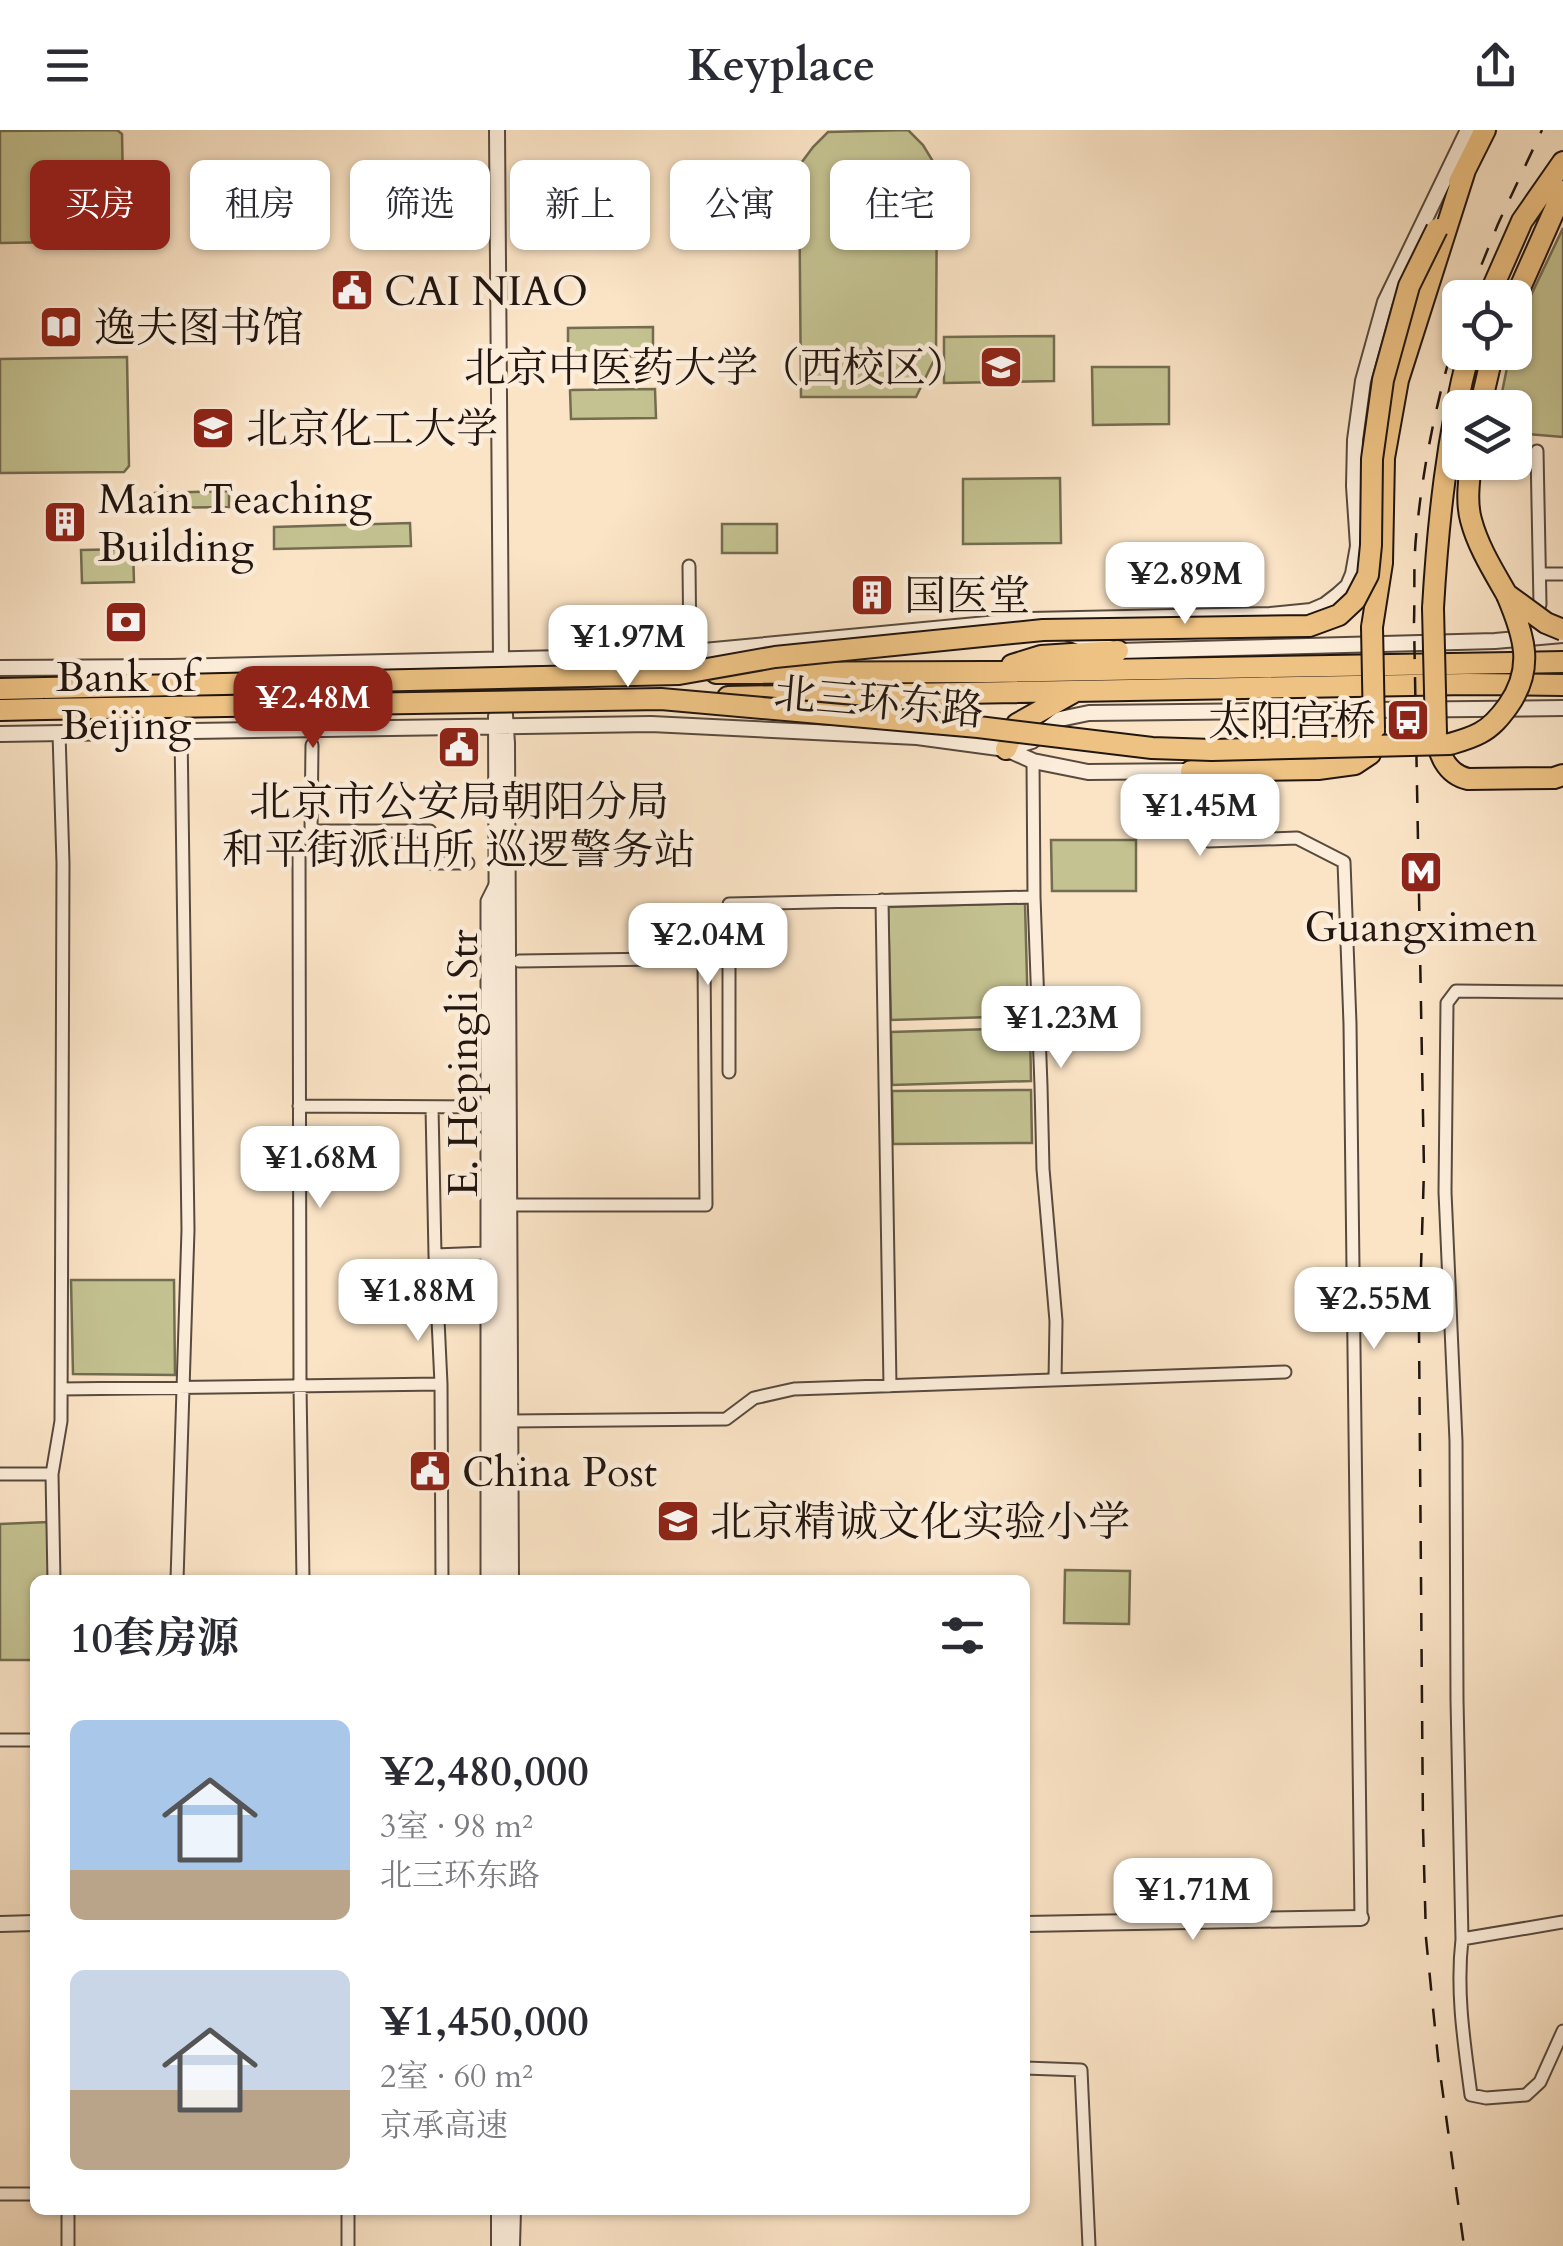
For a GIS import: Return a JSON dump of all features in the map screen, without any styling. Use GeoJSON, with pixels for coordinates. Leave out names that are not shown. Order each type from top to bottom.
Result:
{"type":"FeatureCollection","features":[{"type":"Feature","properties":{"kind":"highway"},"geometry":{"type":"LineString","coordinates":[[679,674],[775,657],[1044,630],[1309,626],[1339,615],[1355,600],[1368,574],[1372,459],[1383,380],[1409,286],[1484,130]]}},
{"type":"Feature","properties":{"kind":"highway"},"geometry":{"type":"LineString","coordinates":[[1496,280],[1522,221],[1563,162]]}},
{"type":"Feature","properties":{"kind":"highway"},"geometry":{"type":"LineString","coordinates":[[1191,771],[1318,769],[1355,764],[1370,754],[1374,729],[1372,627],[1382,563],[1384,458],[1398,380],[1465,170]]}},
{"type":"Feature","properties":{"kind":"highway"},"geometry":{"type":"LineString","coordinates":[[1523,280],[1563,191]]}},
{"type":"Feature","properties":{"kind":"highway"},"geometry":{"type":"LineString","coordinates":[[1466,370],[1438,528],[1433,608],[1437,747],[1458,776],[1468,779],[1563,775]]}},
{"type":"Feature","properties":{"kind":"highway"},"geometry":{"type":"LineString","coordinates":[[661,698],[978,726],[1152,748],[1450,744],[1479,734],[1499,719],[1522,680],[1525,651],[1520,625],[1470,518],[1469,480]]}},
{"type":"Feature","properties":{"kind":"highway"},"geometry":{"type":"LineString","coordinates":[[1507,595],[1563,633]]}},
{"type":"Feature","properties":{"kind":"highway"},"geometry":{"type":"LineString","coordinates":[[988,672],[1041,656],[1118,651]]}},
{"type":"Feature","properties":{"kind":"highway"},"geometry":{"type":"LineString","coordinates":[[0,710],[1076,692],[1466,674],[1563,662]]}},
{"type":"Feature","properties":{"kind":"highway"},"geometry":{"type":"LineString","coordinates":[[0,689],[679,674],[988,672],[1339,677]]}},
{"type":"Feature","properties":{"kind":"highway"},"geometry":{"type":"LineString","coordinates":[[1466,674],[1563,685]]}},
{"type":"Feature","properties":{"kind":"highway"},"geometry":{"type":"LineString","coordinates":[[1006,750],[1017,724],[1076,692]]}},
{"type":"Feature","properties":{"kind":"street"},"geometry":{"type":"LineString","coordinates":[[497,130],[501,726]]}},
{"type":"Feature","properties":{"kind":"street"},"geometry":{"type":"LineString","coordinates":[[1030,620],[1296,614],[1325,605],[1348,586],[1358,546],[1354,466],[1363,381],[1385,302],[1468,130]]}},
{"type":"Feature","properties":{"kind":"street"},"geometry":{"type":"LineString","coordinates":[[1530,633],[1540,604],[1537,451]]}},
{"type":"Feature","properties":{"kind":"street"},"geometry":{"type":"LineString","coordinates":[[689,566],[690,652]]}},
{"type":"Feature","properties":{"kind":"street"},"geometry":{"type":"LineString","coordinates":[[1540,574],[1563,574]]}},
{"type":"Feature","properties":{"kind":"street"},"geometry":{"type":"LineString","coordinates":[[1495,641],[1530,633],[1563,617]]}},
{"type":"Feature","properties":{"kind":"street","name":"北三环东路"},"geometry":{"type":"LineString","coordinates":[[0,668],[650,656],[1030,620],[1118,651],[1495,641],[1563,633]]}},
{"type":"Feature","properties":{"kind":"street"},"geometry":{"type":"LineString","coordinates":[[650,656],[651,724]]}},
{"type":"Feature","properties":{"kind":"street"},"geometry":{"type":"LineString","coordinates":[[533,660],[536,726]]}},
{"type":"Feature","properties":{"kind":"street"},"geometry":{"type":"LineString","coordinates":[[54,667],[64,863],[61,1421],[52,1474],[54,1575]]}},
{"type":"Feature","properties":{"kind":"street","name":"北三环东路"},"geometry":{"type":"LineString","coordinates":[[0,734],[651,724],[917,736],[1006,750],[1032,741],[1060,719],[1089,713],[1563,708]]}},
{"type":"Feature","properties":{"kind":"street","name":"E. Hepingli Str"},"geometry":{"type":"LineString","coordinates":[[499,1575],[496,883],[501,726]]}},
{"type":"Feature","properties":{"kind":"street","name":"E. Hepingli Str"},"geometry":{"type":"LineString","coordinates":[[501,726],[511,1575]]}},
{"type":"Feature","properties":{"kind":"street"},"geometry":{"type":"LineString","coordinates":[[177,1575],[188,1230],[181,731]]}},
{"type":"Feature","properties":{"kind":"street"},"geometry":{"type":"LineString","coordinates":[[1032,741],[1044,1169],[1056,1321],[1054,1380]]}},
{"type":"Feature","properties":{"kind":"street"},"geometry":{"type":"LineString","coordinates":[[312,745],[311,830],[430,831],[430,863],[468,864]]}},
{"type":"Feature","properties":{"kind":"street"},"geometry":{"type":"LineString","coordinates":[[1006,750],[1033,761],[1088,772],[1191,771],[1194,821],[1208,841],[1296,838],[1344,862],[1350,1024],[1361,1918],[1030,1924]]}},
{"type":"Feature","properties":{"kind":"street"},"geometry":{"type":"LineString","coordinates":[[299,843],[303,1575]]}},
{"type":"Feature","properties":{"kind":"street"},"geometry":{"type":"LineString","coordinates":[[487,1575],[487,901],[496,883]]}},
{"type":"Feature","properties":{"kind":"street"},"geometry":{"type":"LineString","coordinates":[[729,1072],[729,904],[1034,897]]}},
{"type":"Feature","properties":{"kind":"street"},"geometry":{"type":"LineString","coordinates":[[882,900],[890,1386]]}},
{"type":"Feature","properties":{"kind":"street"},"geometry":{"type":"LineString","coordinates":[[519,962],[729,958]]}},
{"type":"Feature","properties":{"kind":"street"},"geometry":{"type":"LineString","coordinates":[[509,1205],[706,1205],[704,959]]}},
{"type":"Feature","properties":{"kind":"street"},"geometry":{"type":"LineString","coordinates":[[1563,992],[1456,991],[1447,1003],[1445,1192],[1456,1441],[1462,1939],[1458,1974],[1472,2095],[1486,2098],[1526,2094],[1540,2082],[1563,2031]]}},
{"type":"Feature","properties":{"kind":"street"},"geometry":{"type":"LineString","coordinates":[[299,1106],[487,1108]]}},
{"type":"Feature","properties":{"kind":"street"},"geometry":{"type":"LineString","coordinates":[[432,1107],[441,1384],[442,1575]]}},
{"type":"Feature","properties":{"kind":"street"},"geometry":{"type":"LineString","coordinates":[[435,1254],[487,1254]]}},
{"type":"Feature","properties":{"kind":"street"},"geometry":{"type":"LineString","coordinates":[[510,1421],[726,1419],[754,1398],[794,1389],[1285,1372]]}},
{"type":"Feature","properties":{"kind":"street"},"geometry":{"type":"LineString","coordinates":[[61,1389],[441,1384]]}},
{"type":"Feature","properties":{"kind":"street"},"geometry":{"type":"LineString","coordinates":[[0,1474],[52,1474]]}},
{"type":"Feature","properties":{"kind":"street"},"geometry":{"type":"LineString","coordinates":[[0,1740],[30,1740]]}},
{"type":"Feature","properties":{"kind":"street"},"geometry":{"type":"LineString","coordinates":[[1462,1939],[1563,1922]]}},
{"type":"Feature","properties":{"kind":"street"},"geometry":{"type":"LineString","coordinates":[[0,1924],[30,1924]]}},
{"type":"Feature","properties":{"kind":"street"},"geometry":{"type":"LineString","coordinates":[[1030,2068],[1081,2070],[1089,2246]]}},
{"type":"Feature","properties":{"kind":"street"},"geometry":{"type":"LineString","coordinates":[[0,2194],[30,2194]]}},
{"type":"Feature","properties":{"kind":"street"},"geometry":{"type":"LineString","coordinates":[[68,2215],[68,2246]]}},
{"type":"Feature","properties":{"kind":"street"},"geometry":{"type":"LineString","coordinates":[[348,2215],[348,2246]]}},
{"type":"Feature","properties":{"kind":"street"},"geometry":{"type":"LineString","coordinates":[[499,2215],[499,2246]]}},
{"type":"Feature","properties":{"kind":"street"},"geometry":{"type":"LineString","coordinates":[[512,2246],[513,2215]]}},
{"type":"Feature","properties":{"kind":"shaded area"},"geometry":{"type":"Polygon","coordinates":[[[117,130],[122,134],[123,160],[30,160],[30,243],[0,243],[0,131],[117,130]]]}},
{"type":"Feature","properties":{"kind":"shaded area"},"geometry":{"type":"Polygon","coordinates":[[[908,130],[932,160],[830,160],[830,250],[937,250],[936,356],[916,397],[801,397],[800,250],[810,250],[810,160],[803,160],[828,132],[908,130]]]}},
{"type":"Feature","properties":{"kind":"shaded area"},"geometry":{"type":"Polygon","coordinates":[[[1563,228],[1563,437],[1532,434],[1532,390],[1502,390],[1507,370],[1532,370],[1532,293],[1563,228]]]}},
{"type":"Feature","properties":{"kind":"shaded area"},"geometry":{"type":"Polygon","coordinates":[[[653,327],[653,356],[568,357],[568,328],[653,327]]]}},
{"type":"Feature","properties":{"kind":"shaded area"},"geometry":{"type":"Polygon","coordinates":[[[1054,336],[1054,381],[944,383],[944,337],[1054,336]]]}},
{"type":"Feature","properties":{"kind":"shaded area"},"geometry":{"type":"Polygon","coordinates":[[[127,357],[129,466],[124,472],[0,473],[0,359],[127,357]]]}},
{"type":"Feature","properties":{"kind":"shaded area"},"geometry":{"type":"Polygon","coordinates":[[[1092,367],[1169,367],[1169,424],[1093,425],[1092,367]]]}},
{"type":"Feature","properties":{"kind":"shaded area"},"geometry":{"type":"Polygon","coordinates":[[[655,389],[656,418],[571,419],[570,390],[655,389]]]}},
{"type":"Feature","properties":{"kind":"shaded area"},"geometry":{"type":"Polygon","coordinates":[[[1060,478],[1061,543],[963,544],[963,479],[1060,478]]]}},
{"type":"Feature","properties":{"kind":"shaded area"},"geometry":{"type":"Polygon","coordinates":[[[229,491],[229,507],[155,508],[155,493],[229,491]]]}},
{"type":"Feature","properties":{"kind":"shaded area"},"geometry":{"type":"Polygon","coordinates":[[[410,523],[411,546],[274,549],[274,527],[410,523]]]}},
{"type":"Feature","properties":{"kind":"shaded area"},"geometry":{"type":"Polygon","coordinates":[[[722,524],[777,524],[777,553],[722,553],[722,524]]]}},
{"type":"Feature","properties":{"kind":"shaded area"},"geometry":{"type":"Polygon","coordinates":[[[133,549],[134,582],[82,583],[81,550],[133,549]]]}},
{"type":"Feature","properties":{"kind":"shaded area"},"geometry":{"type":"Polygon","coordinates":[[[1051,840],[1136,840],[1136,891],[1052,891],[1051,840]]]}},
{"type":"Feature","properties":{"kind":"shaded area"},"geometry":{"type":"Polygon","coordinates":[[[1025,903],[1028,1016],[891,1020],[888,907],[1025,903]]]}},
{"type":"Feature","properties":{"kind":"shaded area"},"geometry":{"type":"Polygon","coordinates":[[[1030,1028],[1031,1081],[892,1085],[891,1032],[1030,1028]]]}},
{"type":"Feature","properties":{"kind":"shaded area"},"geometry":{"type":"Polygon","coordinates":[[[1031,1090],[1032,1143],[893,1144],[892,1091],[1031,1090]]]}},
{"type":"Feature","properties":{"kind":"shaded area"},"geometry":{"type":"Polygon","coordinates":[[[71,1280],[174,1280],[175,1375],[73,1374],[71,1280]]]}},
{"type":"Feature","properties":{"kind":"shaded area"},"geometry":{"type":"Polygon","coordinates":[[[48,1522],[49,1575],[30,1575],[30,1660],[0,1660],[0,1524],[48,1522]]]}},
{"type":"Feature","properties":{"kind":"shaded area"},"geometry":{"type":"Polygon","coordinates":[[[1065,1570],[1130,1571],[1129,1624],[1064,1623],[1065,1570]]]}},
{"type":"Feature","properties":{"kind":"railway"},"geometry":{"type":"LineString","coordinates":[[1475,280],[1542,130]]}},
{"type":"Feature","properties":{"kind":"railway"},"geometry":{"type":"LineString","coordinates":[[1447,370],[1424,476],[1416,540],[1414,622],[1424,1170],[1419,1332],[1423,1827],[1426,1938],[1464,2246]]}},
{"type":"Feature","properties":{"kind":"place","name":"CAI NIAO"},"geometry":{"type":"Point","coordinates":[352,290]}},
{"type":"Feature","properties":{"kind":"place","name":"逸夫图书馆"},"geometry":{"type":"Point","coordinates":[61,327]}},
{"type":"Feature","properties":{"kind":"place","name":"北京中医药大学（西校区）"},"geometry":{"type":"Point","coordinates":[1001,367]}},
{"type":"Feature","properties":{"kind":"place","name":"北京化工大学"},"geometry":{"type":"Point","coordinates":[213,428]}},
{"type":"Feature","properties":{"kind":"place","name":"Main Teaching Building"},"geometry":{"type":"Point","coordinates":[65,522]}},
{"type":"Feature","properties":{"kind":"place","name":"国医堂"},"geometry":{"type":"Point","coordinates":[872,595]}},
{"type":"Feature","properties":{"kind":"place","name":"Bank of Beijing"},"geometry":{"type":"Point","coordinates":[126,622]}},
{"type":"Feature","properties":{"kind":"place","name":"太阳宫桥"},"geometry":{"type":"Point","coordinates":[1408,720]}},
{"type":"Feature","properties":{"kind":"place","name":"北京市公安局朝阳分局 和平街派出所 巡逻警务站"},"geometry":{"type":"Point","coordinates":[459,747]}},
{"type":"Feature","properties":{"kind":"place","name":"Guangximen"},"geometry":{"type":"Point","coordinates":[1421,872]}},
{"type":"Feature","properties":{"kind":"place","name":"China Post"},"geometry":{"type":"Point","coordinates":[430,1471]}},
{"type":"Feature","properties":{"kind":"place","name":"北京精诚文化实验小学"},"geometry":{"type":"Point","coordinates":[678,1521]}}]}
